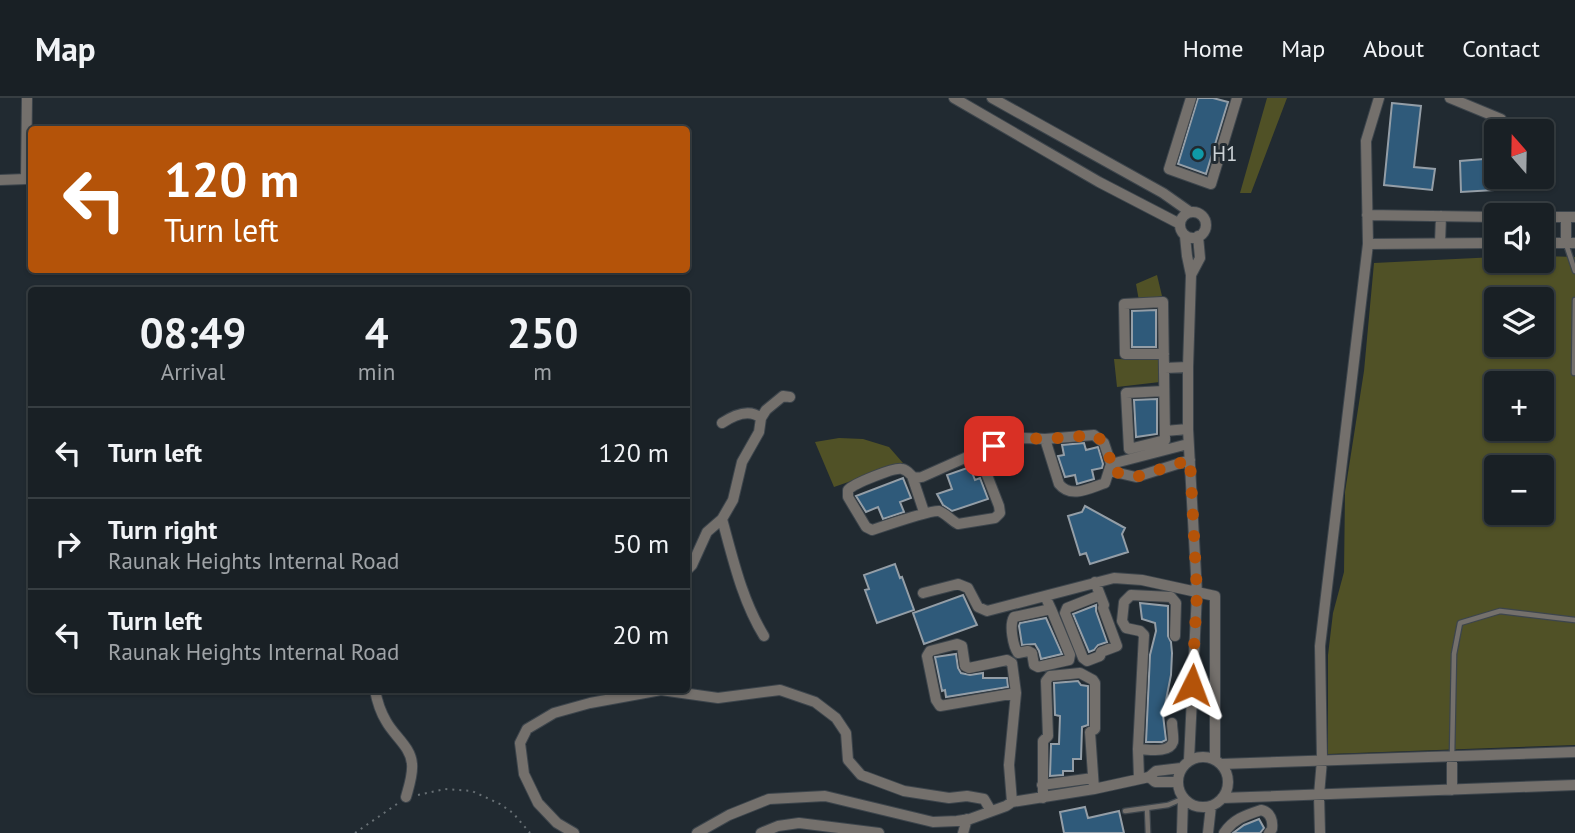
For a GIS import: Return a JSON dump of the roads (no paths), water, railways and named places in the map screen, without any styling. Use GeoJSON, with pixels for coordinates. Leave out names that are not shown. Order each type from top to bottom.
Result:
{"type":"FeatureCollection","features":[{"type":"Feature","properties":{"kind":"street"},"geometry":{"type":"LineString","coordinates":[[0,180],[26,178],[27,98]]}},
{"type":"Feature","properties":{"kind":"street"},"geometry":{"type":"LineString","coordinates":[[954,98],[1098,182],[1180,224]]}},
{"type":"Feature","properties":{"kind":"street"},"geometry":{"type":"LineString","coordinates":[[992,98],[1163,193],[1190,212],[1198,213],[1204,219],[1205,227],[1199,236],[1200,258],[1191,275]]}},
{"type":"Feature","properties":{"kind":"street"},"geometry":{"type":"LineString","coordinates":[[1191,98],[1169,169],[1211,184],[1237,98]]}},
{"type":"Feature","properties":{"kind":"street"},"geometry":{"type":"LineString","coordinates":[[1320,833],[1320,646],[1368,243],[1366,141],[1379,98]]}},
{"type":"Feature","properties":{"kind":"street"},"geometry":{"type":"LineString","coordinates":[[1450,98],[1499,119]]}},
{"type":"Feature","properties":{"kind":"street"},"geometry":{"type":"LineString","coordinates":[[1189,760],[1197,593],[1188,444],[1191,275],[1185,236],[1180,224],[1183,216],[1190,212]]}},
{"type":"Feature","properties":{"kind":"street"},"geometry":{"type":"LineString","coordinates":[[1367,215],[1484,216]]}},
{"type":"Feature","properties":{"kind":"street"},"geometry":{"type":"LineString","coordinates":[[1440,243],[1441,216]]}},
{"type":"Feature","properties":{"kind":"street"},"geometry":{"type":"LineString","coordinates":[[1570,217],[1571,243]]}},
{"type":"Feature","properties":{"kind":"street"},"geometry":{"type":"LineString","coordinates":[[1185,236],[1199,236]]}},
{"type":"Feature","properties":{"kind":"street"},"geometry":{"type":"LineString","coordinates":[[1368,243],[1484,243]]}},
{"type":"Feature","properties":{"kind":"street"},"geometry":{"type":"LineString","coordinates":[[1164,354],[1125,354],[1124,304],[1163,302],[1166,431],[1165,440],[1129,449],[1126,393],[1164,391]]}},
{"type":"Feature","properties":{"kind":"street"},"geometry":{"type":"LineString","coordinates":[[1165,368],[1188,367]]}},
{"type":"Feature","properties":{"kind":"street"},"geometry":{"type":"LineString","coordinates":[[690,567],[707,532],[722,519],[733,500],[742,462],[759,432],[761,418],[766,410],[783,396],[790,397]]}},
{"type":"Feature","properties":{"kind":"street"},"geometry":{"type":"LineString","coordinates":[[722,423],[733,415],[746,413],[756,414],[761,418]]}},
{"type":"Feature","properties":{"kind":"street"},"geometry":{"type":"LineString","coordinates":[[1166,431],[1188,429]]}},
{"type":"Feature","properties":{"kind":"street"},"geometry":{"type":"LineString","coordinates":[[978,452],[999,506],[1000,513],[995,518],[958,524],[939,512],[924,512],[873,530],[866,527],[848,498],[848,490],[853,485],[898,468],[916,478],[922,477],[978,452],[1024,438],[1094,435],[1104,443],[1110,468],[1105,483],[1074,492],[1064,490],[1059,484],[1045,439]]}},
{"type":"Feature","properties":{"kind":"street"},"geometry":{"type":"LineString","coordinates":[[1110,468],[1188,444]]}},
{"type":"Feature","properties":{"kind":"street"},"geometry":{"type":"LineString","coordinates":[[1110,468],[1136,477],[1190,460]]}},
{"type":"Feature","properties":{"kind":"street"},"geometry":{"type":"LineString","coordinates":[[912,476],[924,512]]}},
{"type":"Feature","properties":{"kind":"street"},"geometry":{"type":"LineString","coordinates":[[722,519],[737,576],[764,636]]}},
{"type":"Feature","properties":{"kind":"street"},"geometry":{"type":"LineString","coordinates":[[923,593],[958,584],[968,588],[978,607],[987,611],[1114,578],[1142,580],[1214,596],[1218,762]]}},
{"type":"Feature","properties":{"kind":"street"},"geometry":{"type":"LineString","coordinates":[[1095,582],[1100,594],[1104,604],[1103,608],[1117,646],[1087,661],[1083,658],[1065,613],[1067,608],[1100,594]]}},
{"type":"Feature","properties":{"kind":"street"},"geometry":{"type":"LineString","coordinates":[[1144,778],[1138,749],[1144,635],[1126,628],[1122,621],[1124,601],[1131,595],[1171,597],[1176,603],[1175,636]]}},
{"type":"Feature","properties":{"kind":"street"},"geometry":{"type":"LineString","coordinates":[[1045,596],[1051,609],[1070,655],[1069,660],[1038,667],[1034,665],[1032,653],[1018,653],[1015,650],[1011,621],[1014,617],[1051,609]]}},
{"type":"Feature","properties":{"kind":"street"},"geometry":{"type":"LineString","coordinates":[[1012,802],[1009,765],[1016,694],[1012,663],[1007,660],[969,668],[965,666],[962,646],[957,644],[930,651],[927,656],[936,700],[940,706],[1016,694]]}},
{"type":"Feature","properties":{"kind":"street"},"geometry":{"type":"LineString","coordinates":[[1043,797],[1043,741],[1048,736],[1046,681],[1051,676],[1080,673],[1095,683],[1095,729],[1090,732],[1094,783]]}},
{"type":"Feature","properties":{"kind":"street"},"geometry":{"type":"LineString","coordinates":[[683,693],[718,698],[780,690],[815,702],[836,718],[846,733],[848,760],[861,775],[904,791],[949,798],[979,796],[991,811]]}},
{"type":"Feature","properties":{"kind":"street"},"geometry":{"type":"LineString","coordinates":[[376,693],[386,723],[407,749],[412,761],[406,797]]}},
{"type":"Feature","properties":{"kind":"street"},"geometry":{"type":"LineString","coordinates":[[574,833],[557,822],[538,803],[524,774],[520,743],[527,729],[554,713],[622,693]]}},
{"type":"Feature","properties":{"kind":"street"},"geometry":{"type":"LineString","coordinates":[[1138,749],[1165,750],[1170,747],[1173,742],[1172,723]]}},
{"type":"Feature","properties":{"kind":"street"},"geometry":{"type":"LineString","coordinates":[[1218,762],[1575,752]]}},
{"type":"Feature","properties":{"kind":"street"},"geometry":{"type":"LineString","coordinates":[[1206,756],[1226,770],[1228,785],[1222,798],[1211,806],[1196,806],[1183,798],[1179,791],[1177,782],[1181,768],[1189,760],[1206,756]]}},
{"type":"Feature","properties":{"kind":"street"},"geometry":{"type":"LineString","coordinates":[[1452,757],[1452,790]]}},
{"type":"Feature","properties":{"kind":"street"},"geometry":{"type":"LineString","coordinates":[[1042,785],[1144,778],[1156,771],[1181,768]]}},
{"type":"Feature","properties":{"kind":"street"},"geometry":{"type":"LineString","coordinates":[[1144,778],[1155,782],[1177,782]]}},
{"type":"Feature","properties":{"kind":"street"},"geometry":{"type":"LineString","coordinates":[[697,833],[729,815],[769,799],[825,796],[933,822],[967,819],[1012,802],[1043,797],[1094,783]]}},
{"type":"Feature","properties":{"kind":"street"},"geometry":{"type":"LineString","coordinates":[[1222,798],[1575,785]]}},
{"type":"Feature","properties":{"kind":"street"},"geometry":{"type":"LineString","coordinates":[[1182,833],[1183,798]]}},
{"type":"Feature","properties":{"kind":"street"},"geometry":{"type":"LineString","coordinates":[[1211,806],[1208,829],[1222,833],[1237,819],[1261,810],[1271,816],[1272,829],[1269,833]]}},
{"type":"Feature","properties":{"kind":"street"},"geometry":{"type":"LineString","coordinates":[[963,833],[967,819]]}},
{"type":"Feature","properties":{"kind":"street"},"geometry":{"type":"LineString","coordinates":[[761,833],[778,826],[799,823],[879,833]]}},
{"type":"Feature","properties":{"kind":"lane"},"geometry":{"type":"LineString","coordinates":[[1571,243],[1575,271]]}},
{"type":"Feature","properties":{"kind":"lane"},"geometry":{"type":"LineString","coordinates":[[1574,373],[1575,300]]}},
{"type":"Feature","properties":{"kind":"lane"},"geometry":{"type":"LineString","coordinates":[[1452,757],[1454,654],[1460,623],[1500,611],[1575,620]]}},
{"type":"Feature","properties":{"kind":"lane"},"geometry":{"type":"LineString","coordinates":[[1125,811],[1168,805],[1183,798]]}},
{"type":"Feature","properties":{"kind":"lane"},"geometry":{"type":"LineString","coordinates":[[1147,808],[1148,833]]}},
{"type":"Feature","properties":{"kind":"place","name":"H1"},"geometry":{"type":"Point","coordinates":[1198,154]}}]}
